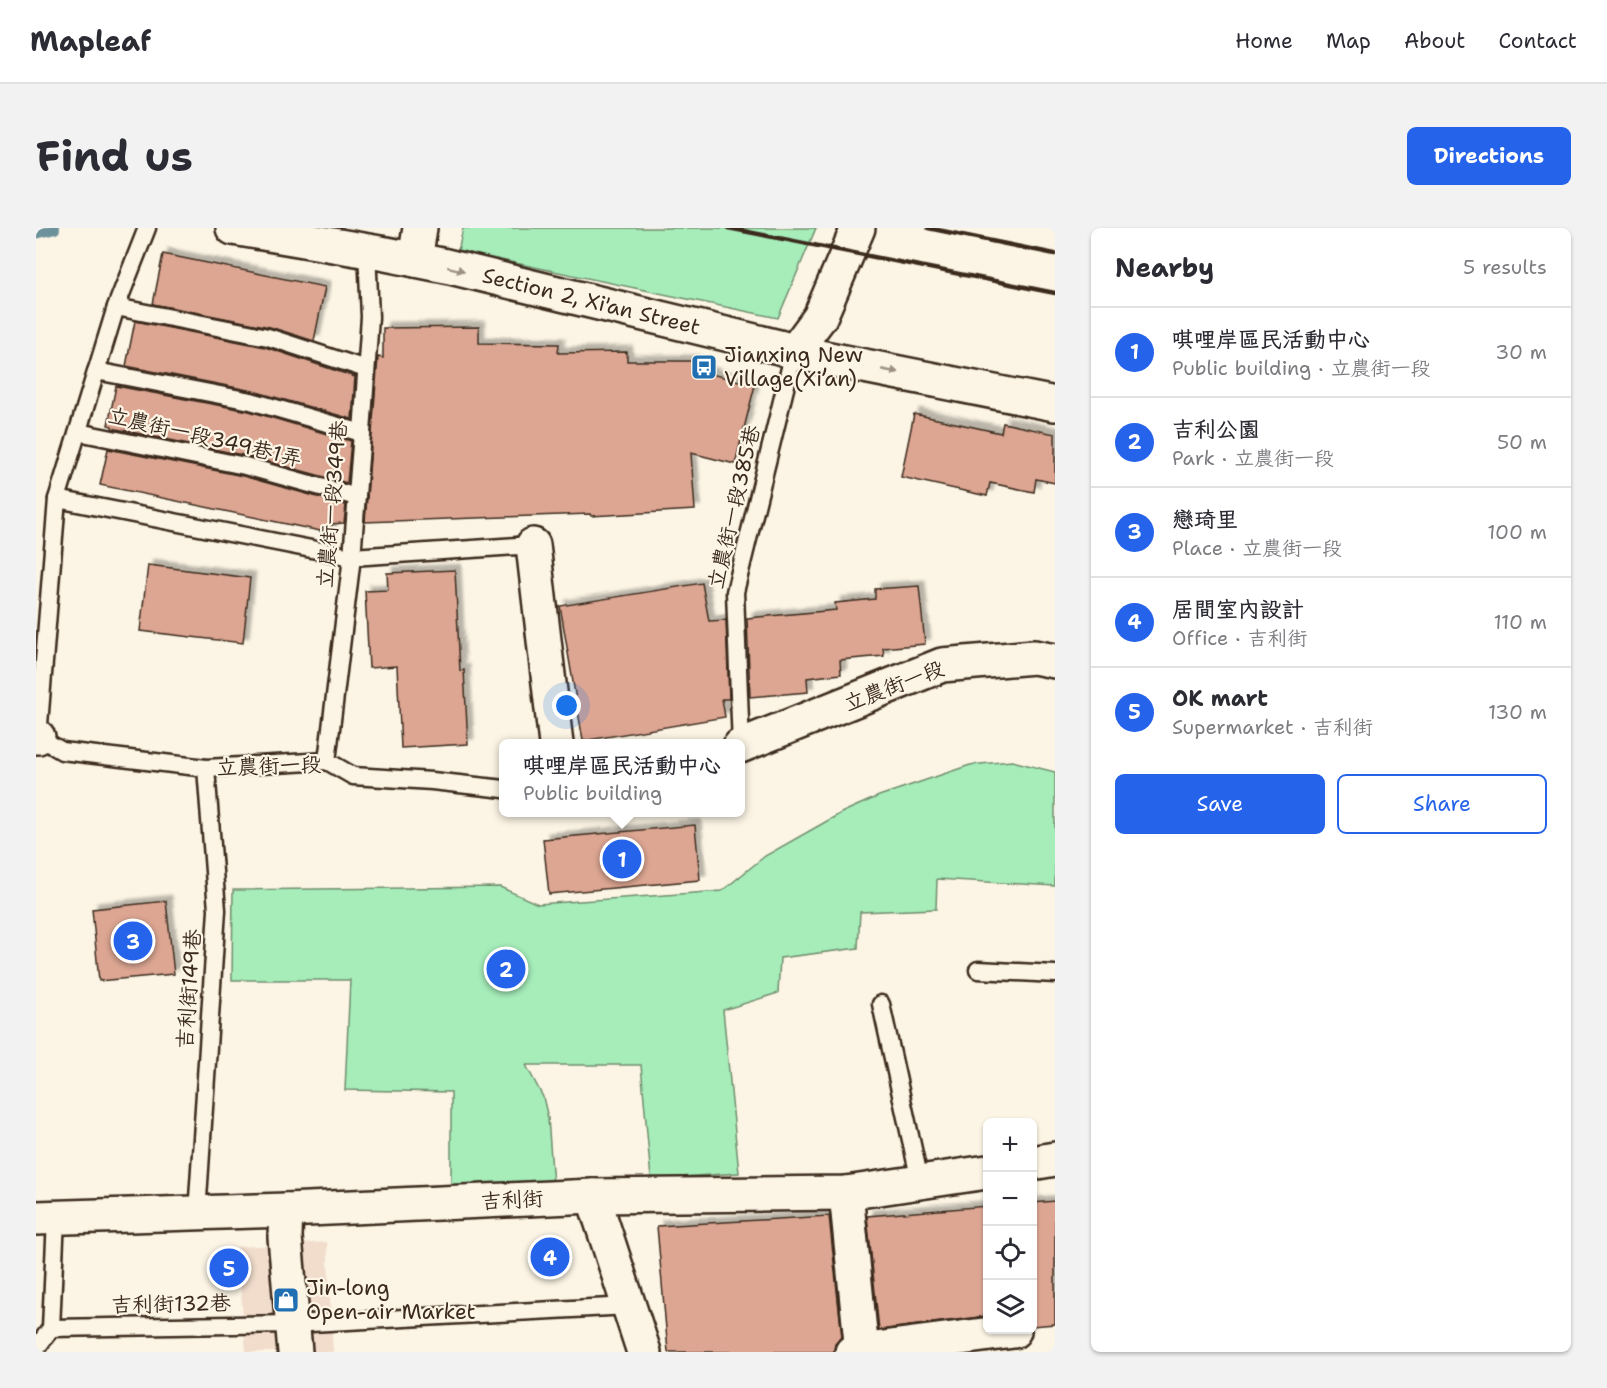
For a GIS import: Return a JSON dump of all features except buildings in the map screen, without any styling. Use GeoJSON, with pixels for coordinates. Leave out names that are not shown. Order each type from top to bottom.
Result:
{"type":"FeatureCollection","features":[{"type":"Feature","properties":{"kind":"street","name":"Section 2, Xi'an Street"},"geometry":{"type":"LineString","coordinates":[[233,228],[415,260],[794,352],[1055,404]]}},
{"type":"Feature","properties":{"kind":"street"},"geometry":{"type":"LineString","coordinates":[[415,260],[420,228]]}},
{"type":"Feature","properties":{"kind":"street"},"geometry":{"type":"LineString","coordinates":[[794,352],[820,317],[858,228]]}},
{"type":"Feature","properties":{"kind":"street"},"geometry":{"type":"LineString","coordinates":[[533,545],[555,739]]}},
{"type":"Feature","properties":{"kind":"street","name":"立農街一段"},"geometry":{"type":"LineString","coordinates":[[745,744],[942,665],[1034,657],[1055,661]]}},
{"type":"Feature","properties":{"kind":"street"},"geometry":{"type":"LineString","coordinates":[[1037,1162],[1055,1159]]}},
{"type":"Feature","properties":{"kind":"street","name":"吉利街"},"geometry":{"type":"LineString","coordinates":[[46,1218],[197,1214],[593,1196],[846,1192],[983,1173]]}},
{"type":"Feature","properties":{"kind":"street"},"geometry":{"type":"LineString","coordinates":[[846,1192],[858,1352],[992,1334]]}},
{"type":"Feature","properties":{"kind":"street"},"geometry":{"type":"LineString","coordinates":[[593,1196],[644,1352]]}},
{"type":"Feature","properties":{"kind":"street"},"geometry":{"type":"LineString","coordinates":[[286,1210],[285,1237],[293,1338]]}},
{"type":"Feature","properties":{"kind":"lane"},"geometry":{"type":"LineString","coordinates":[[37,737],[57,499],[116,307],[147,228]]}},
{"type":"Feature","properties":{"kind":"lane","name":"立農街一段349巷"},"geometry":{"type":"LineString","coordinates":[[327,761],[352,557],[357,497],[370,317],[367,250]]}},
{"type":"Feature","properties":{"kind":"lane"},"geometry":{"type":"LineString","coordinates":[[116,307],[268,337],[366,369]]}},
{"type":"Feature","properties":{"kind":"lane","name":"立農街一段385巷"},"geometry":{"type":"LineString","coordinates":[[741,739],[735,592],[794,352]]}},
{"type":"Feature","properties":{"kind":"lane"},"geometry":{"type":"LineString","coordinates":[[96,371],[251,401],[362,433]]}},
{"type":"Feature","properties":{"kind":"lane","name":"立農街一段349巷1弄"},"geometry":{"type":"LineString","coordinates":[[78,432],[245,465],[357,497]]}},
{"type":"Feature","properties":{"kind":"lane"},"geometry":{"type":"LineString","coordinates":[[57,499],[352,557],[533,545]]}},
{"type":"Feature","properties":{"kind":"lane","name":"立農街一段"},"geometry":{"type":"LineString","coordinates":[[37,737],[62,751],[206,768],[327,761],[353,776],[499,788]]}},
{"type":"Feature","properties":{"kind":"lane","name":"吉利街149巷"},"geometry":{"type":"LineString","coordinates":[[197,1214],[217,910],[206,768]]}},
{"type":"Feature","properties":{"kind":"lane"},"geometry":{"type":"LineString","coordinates":[[978,970],[1055,974]]}},
{"type":"Feature","properties":{"kind":"lane"},"geometry":{"type":"LineString","coordinates":[[881,1004],[920,1181]]}},
{"type":"Feature","properties":{"kind":"lane"},"geometry":{"type":"LineString","coordinates":[[36,1349],[51,1328],[46,1218]]}},
{"type":"Feature","properties":{"kind":"lane","name":"吉利街132巷"},"geometry":{"type":"LineString","coordinates":[[51,1328],[293,1338],[629,1306]]}},
{"type":"Feature","properties":{"kind":"shaded area","name":"Jin-long Open-air Market"},"geometry":{"type":"Polygon","coordinates":[[[327,1242],[333,1352],[246,1352],[237,1247],[327,1242]]]}},
{"type":"Feature","properties":{"kind":"green space"},"geometry":{"type":"Polygon","coordinates":[[[463,228],[816,228],[778,318],[458,251],[463,228]]]}},
{"type":"Feature","properties":{"kind":"green space"},"geometry":{"type":"Polygon","coordinates":[[[1012,761],[1055,772],[1055,886],[937,879],[936,909],[860,912],[858,948],[780,958],[778,993],[723,1010],[739,1173],[651,1179],[641,1065],[526,1065],[543,1097],[548,1118],[553,1184],[451,1187],[451,1092],[345,1090],[350,980],[232,980],[233,890],[500,887],[538,904],[722,891],[765,856],[843,812],[879,796],[970,765],[1012,761]]]}},
{"type":"Feature","properties":{"kind":"waterway"},"geometry":{"type":"LineString","coordinates":[[36,234],[55,229]]}},
{"type":"Feature","properties":{"kind":"railway"},"geometry":{"type":"LineString","coordinates":[[728,228],[1055,293]]}},
{"type":"Feature","properties":{"kind":"railway"},"geometry":{"type":"LineString","coordinates":[[928,228],[1055,254]]}},
{"type":"Feature","properties":{"kind":"place","name":"Jianxing New Village(Xi’an)"},"geometry":{"type":"Point","coordinates":[704,367]}},
{"type":"Feature","properties":{"kind":"place","name":"唭哩岸區民活動中心"},"geometry":{"type":"Point","coordinates":[622,859]}},
{"type":"Feature","properties":{"kind":"place","name":"戀琦里"},"geometry":{"type":"Point","coordinates":[133,941]}},
{"type":"Feature","properties":{"kind":"place","name":"吉利公園"},"geometry":{"type":"Point","coordinates":[506,969]}},
{"type":"Feature","properties":{"kind":"place","name":"居間室內設計"},"geometry":{"type":"Point","coordinates":[550,1257]}},
{"type":"Feature","properties":{"kind":"place","name":"OK mart"},"geometry":{"type":"Point","coordinates":[229,1268]}},
{"type":"Feature","properties":{"kind":"place","name":"Jin-long Open-air Market"},"geometry":{"type":"Point","coordinates":[286,1300]}}]}
